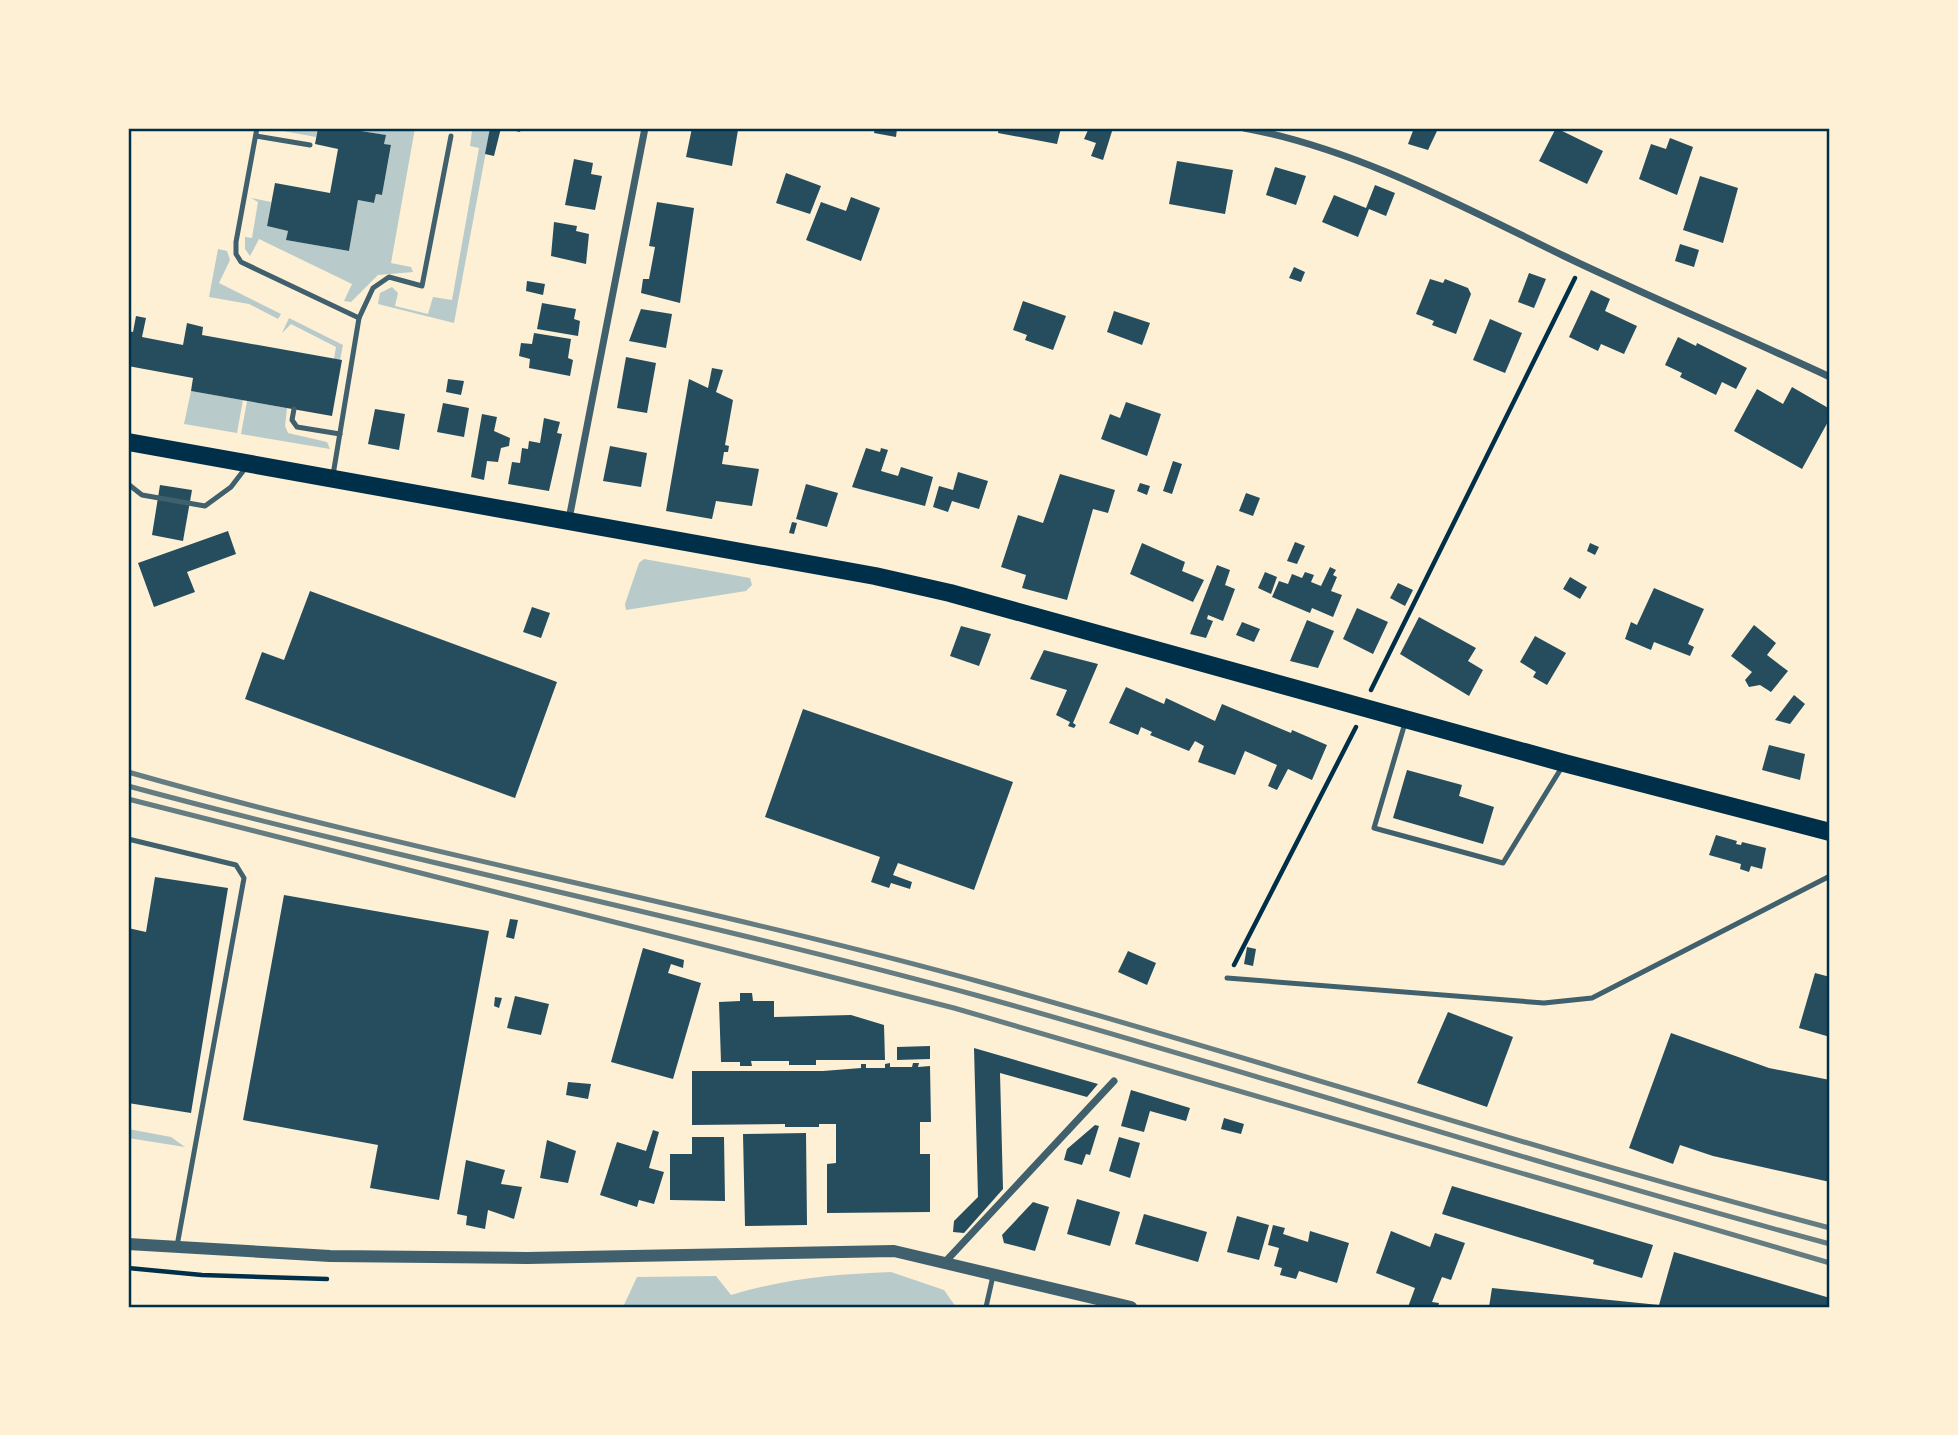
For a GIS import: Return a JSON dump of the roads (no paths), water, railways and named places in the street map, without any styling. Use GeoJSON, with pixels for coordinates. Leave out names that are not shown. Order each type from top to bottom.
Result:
{"type":"FeatureCollection","features":[{"type":"Feature","properties":{"kind":"main road"},"geometry":{"type":"LineString","coordinates":[[128,442],[791,559],[938,590],[1564,763],[1830,832]]}},
{"type":"Feature","properties":{"kind":"street"},"geometry":{"type":"LineString","coordinates":[[569,519],[645,128]]}},
{"type":"Feature","properties":{"kind":"street"},"geometry":{"type":"LineString","coordinates":[[1244,128],[1280,135],[1423,187],[1582,264],[1830,377]]}},
{"type":"Feature","properties":{"kind":"street"},"geometry":{"type":"LineString","coordinates":[[946,1261],[1114,1081]]}},
{"type":"Feature","properties":{"kind":"street"},"geometry":{"type":"LineString","coordinates":[[128,1244],[330,1256],[527,1258],[894,1251],[946,1261],[1131,1307]]}},
{"type":"Feature","properties":{"kind":"lane"},"geometry":{"type":"LineString","coordinates":[[257,128],[236,254],[241,262],[359,318]]}},
{"type":"Feature","properties":{"kind":"lane"},"geometry":{"type":"LineString","coordinates":[[256,136],[310,145]]}},
{"type":"Feature","properties":{"kind":"lane"},"geometry":{"type":"LineString","coordinates":[[333,478],[359,318],[373,289],[389,278],[422,286],[451,136]]}},
{"type":"Feature","properties":{"kind":"lane"},"geometry":{"type":"LineString","coordinates":[[294,409],[292,420],[297,427],[340,434]]}},
{"type":"Feature","properties":{"kind":"lane"},"geometry":{"type":"LineString","coordinates":[[128,484],[142,495],[205,506],[231,487],[249,463]]}},
{"type":"Feature","properties":{"kind":"lane"},"geometry":{"type":"LineString","coordinates":[[1406,720],[1374,828],[1503,863],[1564,763]]}},
{"type":"Feature","properties":{"kind":"lane"},"geometry":{"type":"LineString","coordinates":[[128,839],[236,865],[244,878],[177,1249]]}},
{"type":"Feature","properties":{"kind":"lane"},"geometry":{"type":"LineString","coordinates":[[1227,978],[1544,1003],[1592,998],[1830,876]]}},
{"type":"Feature","properties":{"kind":"lane"},"geometry":{"type":"LineString","coordinates":[[986,1307],[994,1273]]}},
{"type":"Feature","properties":{"kind":"railway"},"geometry":{"type":"LineString","coordinates":[[128,772],[342,828],[773,929],[988,984],[1619,1170],[1830,1228]]}},
{"type":"Feature","properties":{"kind":"railway"},"geometry":{"type":"LineString","coordinates":[[128,786],[340,840],[767,941],[979,996],[1830,1244]]}},
{"type":"Feature","properties":{"kind":"railway"},"geometry":{"type":"LineString","coordinates":[[128,799],[954,1008],[1830,1263]]}}]}
